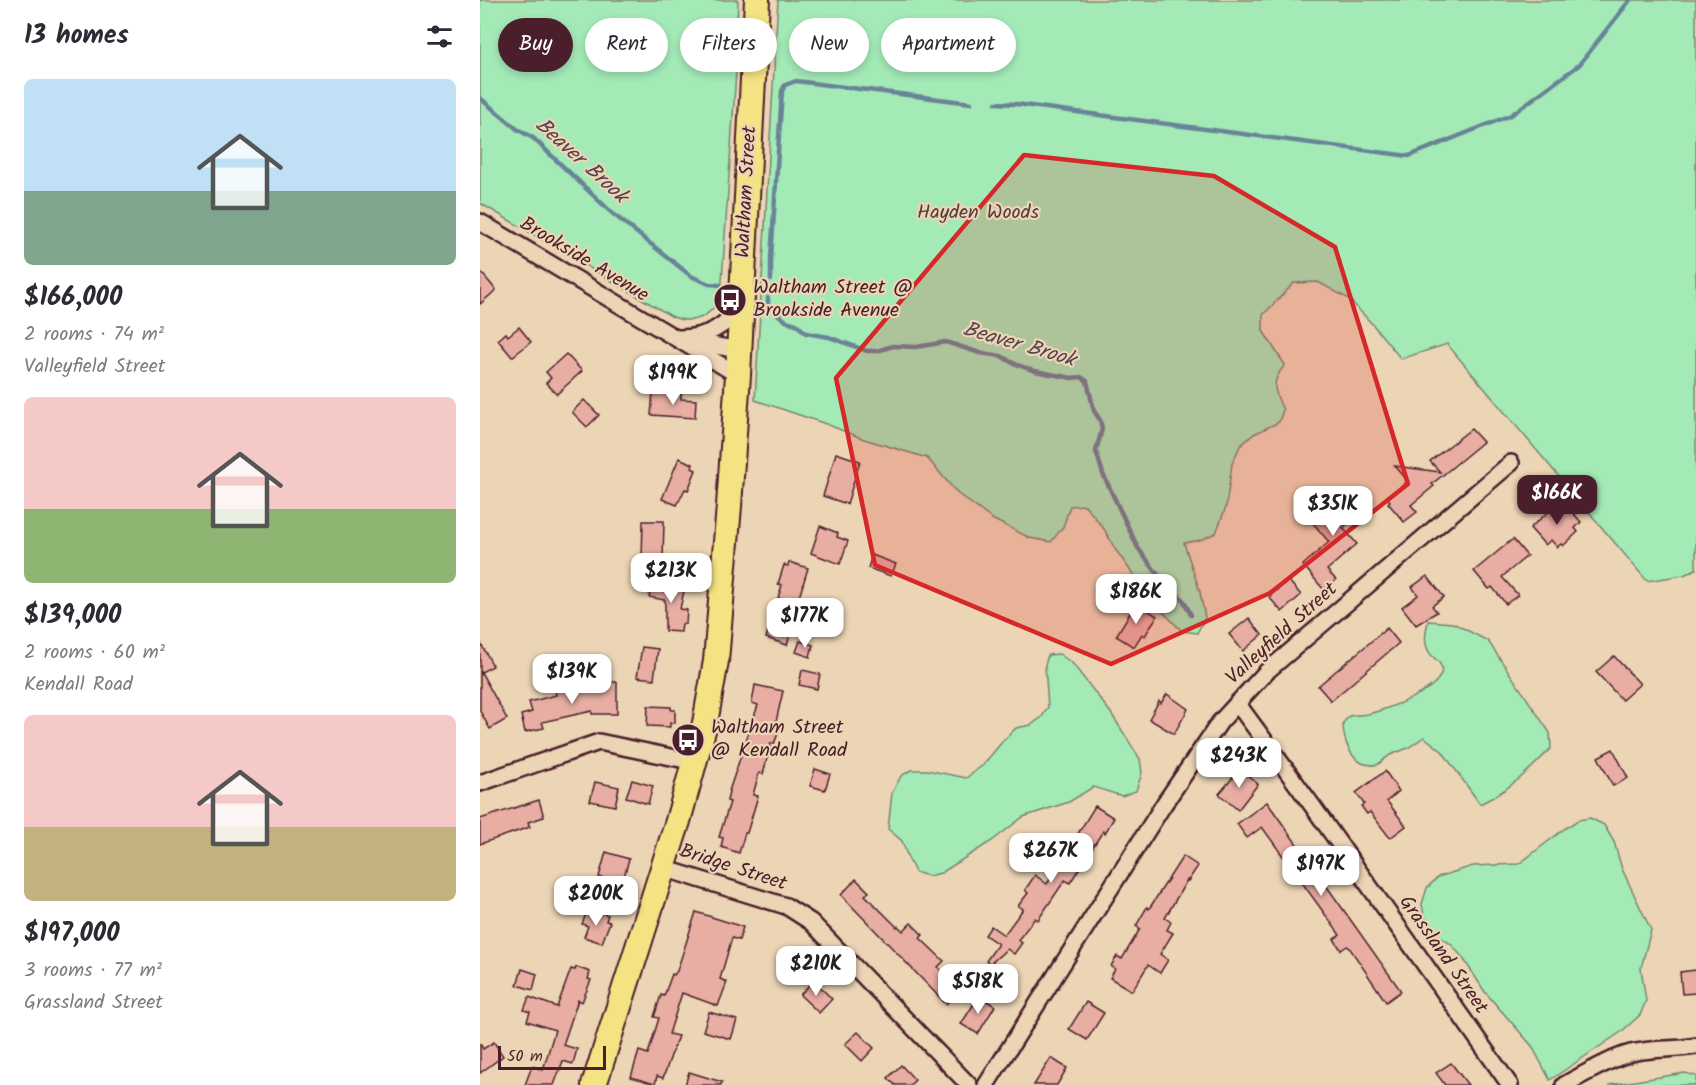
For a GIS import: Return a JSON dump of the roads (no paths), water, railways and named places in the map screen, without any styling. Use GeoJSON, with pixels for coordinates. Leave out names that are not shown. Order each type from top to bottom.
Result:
{"type":"FeatureCollection","features":[{"type":"Feature","properties":{"kind":"main road","name":"Waltham Street"},"geometry":{"type":"LineString","coordinates":[[594,1085],[695,762],[705,723],[720,630],[738,375],[757,0]]}},
{"type":"Feature","properties":{"kind":"street","name":"Brookside Avenue"},"geometry":{"type":"LineString","coordinates":[[480,222],[738,375]]}},
{"type":"Feature","properties":{"kind":"street"},"geometry":{"type":"LineString","coordinates":[[673,336],[697,337],[715,330],[731,318],[741,301]]}},
{"type":"Feature","properties":{"kind":"street","name":"Brookside Avenue"},"geometry":{"type":"LineString","coordinates":[[673,336],[739,350]]}},
{"type":"Feature","properties":{"kind":"street","name":"Valleyfield Street"},"geometry":{"type":"LineString","coordinates":[[986,1085],[1164,804],[1220,722],[1266,672],[1510,463]]}},
{"type":"Feature","properties":{"kind":"street","name":"Grassland Street"},"geometry":{"type":"LineString","coordinates":[[1237,703],[1510,1085]]}},
{"type":"Feature","properties":{"kind":"street"},"geometry":{"type":"LineString","coordinates":[[481,782],[598,742],[695,762]]}},
{"type":"Feature","properties":{"kind":"street","name":"Bridge Street"},"geometry":{"type":"LineString","coordinates":[[663,868],[786,906],[811,922],[969,1085]]}},
{"type":"Feature","properties":{"kind":"street"},"geometry":{"type":"LineString","coordinates":[[1564,1085],[1589,1070],[1634,1052],[1677,1050],[1696,1046]]}},
{"type":"Feature","properties":{"kind":"waterway"},"geometry":{"type":"LineString","coordinates":[[996,103],[1409,156],[1511,115],[1579,65],[1630,0]]}},
{"type":"Feature","properties":{"kind":"waterway"},"geometry":{"type":"LineString","coordinates":[[771,280],[782,91],[785,85],[796,81],[971,103]]}},
{"type":"Feature","properties":{"kind":"waterway","name":"Beaver Brook"},"geometry":{"type":"LineString","coordinates":[[480,98],[517,129],[533,138],[612,213],[691,276],[709,284],[720,285]]}},
{"type":"Feature","properties":{"kind":"waterway","name":"Beaver Brook"},"geometry":{"type":"LineString","coordinates":[[768,298],[768,306],[786,321],[796,324],[806,333],[829,337],[867,351],[877,351],[893,346],[916,347],[946,342],[980,353],[1001,356],[1035,371],[1072,378],[1081,377],[1087,381],[1094,411],[1100,420],[1102,429],[1096,451],[1103,474],[1138,548],[1159,576],[1184,601],[1191,615]]}},
{"type":"Feature","properties":{"kind":"place","name":"Waltham Street @ Brookside Avenue"},"geometry":{"type":"Point","coordinates":[730,300]}},
{"type":"Feature","properties":{"kind":"place","name":"Waltham Street @ Kendall Road"},"geometry":{"type":"Point","coordinates":[688,740]}},
{"type":"Feature","properties":{"kind":"park label","name":"Hayden Woods"},"geometry":{"type":"Point","coordinates":[978,213]}}]}
